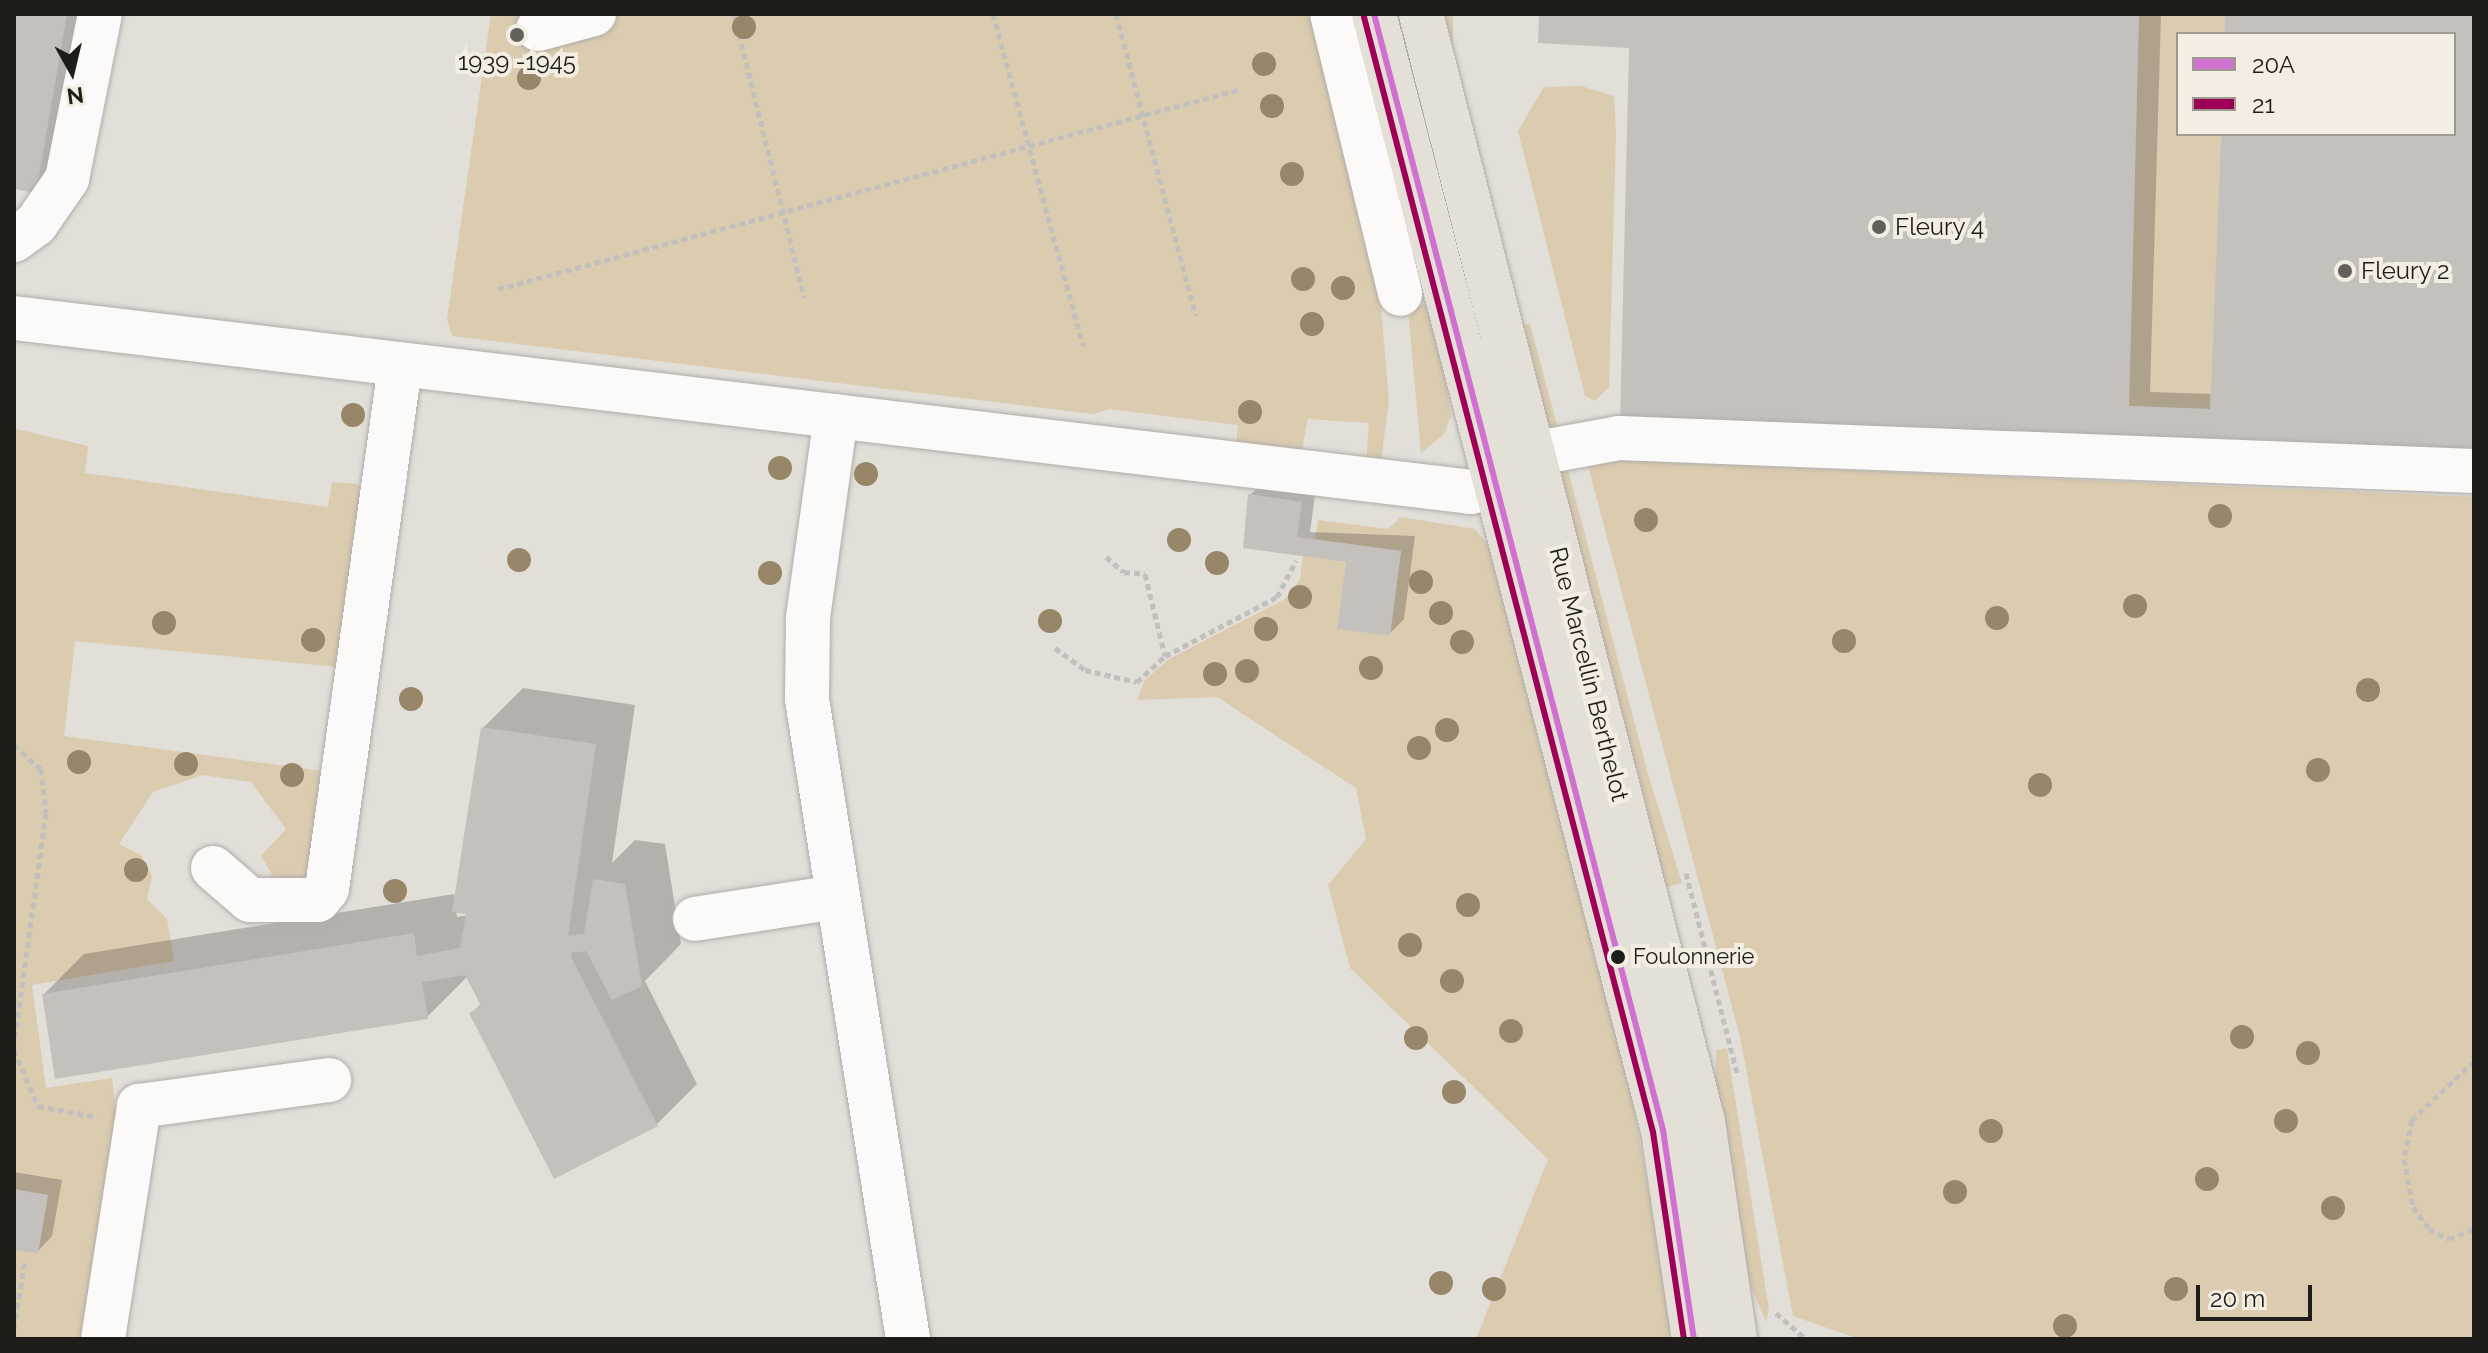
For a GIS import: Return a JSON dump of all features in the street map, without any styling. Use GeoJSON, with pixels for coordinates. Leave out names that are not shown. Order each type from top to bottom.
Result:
{"type":"FeatureCollection","features":[{"type":"Feature","properties":{"kind":"main road","name":"Rue Marcellin Berthelot"},"geometry":{"type":"LineString","coordinates":[[1374,14],[1500,483],[1663,1130],[1694,1339]]}},
{"type":"Feature","properties":{"kind":"main road","name":"Rue Marcellin Berthelot"},"geometry":{"type":"LineString","coordinates":[[1421,14],[1703,1122],[1735,1339]]}},
{"type":"Feature","properties":{"kind":"street"},"geometry":{"type":"LineString","coordinates":[[14,240],[36,224],[67,179],[100,14]]}},
{"type":"Feature","properties":{"kind":"street"},"geometry":{"type":"LineString","coordinates":[[538,29],[594,14]]}},
{"type":"Feature","properties":{"kind":"street"},"geometry":{"type":"LineString","coordinates":[[1332,14],[1400,294]]}},
{"type":"Feature","properties":{"kind":"street"},"geometry":{"type":"LineString","coordinates":[[14,318],[1471,492],[1500,483]]}},
{"type":"Feature","properties":{"kind":"street"},"geometry":{"type":"LineString","coordinates":[[213,868],[250,900],[302,902],[327,889],[400,366]]}},
{"type":"Feature","properties":{"kind":"street"},"geometry":{"type":"LineString","coordinates":[[836,416],[806,651],[837,897],[908,1339]]}},
{"type":"Feature","properties":{"kind":"street"},"geometry":{"type":"LineString","coordinates":[[1532,454],[1619,438],[2474,471]]}},
{"type":"Feature","properties":{"kind":"street"},"geometry":{"type":"LineString","coordinates":[[695,919],[837,897]]}},
{"type":"Feature","properties":{"kind":"street"},"geometry":{"type":"LineString","coordinates":[[103,1339],[139,1106],[329,1080]]}},
{"type":"Feature","properties":{"kind":"path"},"geometry":{"type":"LineString","coordinates":[[734,14],[804,297]]}},
{"type":"Feature","properties":{"kind":"path"},"geometry":{"type":"LineString","coordinates":[[993,14],[1083,346]]}},
{"type":"Feature","properties":{"kind":"path"},"geometry":{"type":"LineString","coordinates":[[1116,14],[1196,316]]}},
{"type":"Feature","properties":{"kind":"path"},"geometry":{"type":"LineString","coordinates":[[498,289],[1241,89]]}},
{"type":"Feature","properties":{"kind":"path"},"geometry":{"type":"LineString","coordinates":[[1106,557],[1124,572],[1145,574],[1165,656]]}},
{"type":"Feature","properties":{"kind":"path"},"geometry":{"type":"LineString","coordinates":[[1055,648],[1085,670],[1137,682],[1165,656],[1277,597],[1296,561]]}},
{"type":"Feature","properties":{"kind":"path"},"geometry":{"type":"LineString","coordinates":[[14,745],[35,756],[46,813],[14,1043]]}},
{"type":"Feature","properties":{"kind":"path"},"geometry":{"type":"LineString","coordinates":[[14,1050],[38,1106],[138,1120]]}},
{"type":"Feature","properties":{"kind":"path"},"geometry":{"type":"LineString","coordinates":[[2474,1061],[2412,1120],[2404,1159],[2413,1207],[2429,1229],[2449,1239],[2474,1229]]}},
{"type":"Feature","properties":{"kind":"path"},"geometry":{"type":"LineString","coordinates":[[14,1328],[25,1259]]}},
{"type":"Feature","properties":{"kind":"path"},"geometry":{"type":"LineString","coordinates":[[1776,1313],[1806,1339]]}},
{"type":"Feature","properties":{"kind":"shaded area"},"geometry":{"type":"Polygon","coordinates":[[[491,14],[1317,14],[1379,285],[1389,401],[1380,468],[1366,466],[1369,423],[1308,419],[1301,453],[1236,445],[1238,425],[1109,409],[1093,414],[452,336],[447,319],[491,14]]]}},
{"type":"Feature","properties":{"kind":"shaded area"},"geometry":{"type":"Polygon","coordinates":[[[1431,14],[1453,14],[1453,315],[1431,315],[1431,14]]]}},
{"type":"Feature","properties":{"kind":"shaded area"},"geometry":{"type":"Polygon","coordinates":[[[2139,14],[2225,14],[2224,32],[2176,32],[2176,136],[2221,136],[2210,409],[2129,406],[2139,14]]]}},
{"type":"Feature","properties":{"kind":"shaded area"},"geometry":{"type":"Polygon","coordinates":[[[1581,86],[1614,96],[1616,132],[1609,387],[1595,401],[1585,396],[1518,131],[1544,87],[1581,86]]]}},
{"type":"Feature","properties":{"kind":"shaded area"},"geometry":{"type":"Polygon","coordinates":[[[1433,301],[1451,416],[1444,434],[1421,453],[1408,309],[1433,301]]]}},
{"type":"Feature","properties":{"kind":"shaded area"},"geometry":{"type":"Polygon","coordinates":[[[1530,324],[1557,426],[1540,431],[1513,329],[1530,324]]]}},
{"type":"Feature","properties":{"kind":"shaded area"},"geometry":{"type":"Polygon","coordinates":[[[16,429],[88,446],[85,473],[328,507],[332,482],[357,484],[365,493],[347,668],[75,641],[64,736],[323,771],[310,874],[302,883],[274,878],[261,856],[286,829],[251,782],[203,775],[153,792],[119,844],[141,855],[152,876],[147,899],[167,919],[174,961],[32,985],[46,1088],[112,1078],[118,1132],[81,1339],[14,1339],[16,429]]]}},
{"type":"Feature","properties":{"kind":"shaded area"},"geometry":{"type":"Polygon","coordinates":[[[1596,459],[2474,497],[2474,1339],[1859,1339],[1793,1316],[1740,1037],[1587,462],[1596,459]]]}},
{"type":"Feature","properties":{"kind":"shaded area"},"geometry":{"type":"Polygon","coordinates":[[[1567,466],[1648,774],[1682,883],[1666,887],[1648,850],[1550,473],[1567,466]]]}},
{"type":"Feature","properties":{"kind":"shaded area"},"geometry":{"type":"Polygon","coordinates":[[[1401,517],[1475,529],[1488,545],[1624,1053],[1675,1339],[1476,1339],[1548,1159],[1350,968],[1328,885],[1366,839],[1356,788],[1217,697],[1137,700],[1145,680],[1169,659],[1285,599],[1300,579],[1303,556],[1346,562],[1338,629],[1390,636],[1401,551],[1315,539],[1318,520],[1388,529],[1401,517]]]}},
{"type":"Feature","properties":{"kind":"shaded area"},"geometry":{"type":"Polygon","coordinates":[[[1727,1048],[1769,1310],[1766,1322],[1750,1285],[1715,1098],[1716,1050],[1727,1048]]]}},
{"type":"Feature","properties":{"kind":"building"},"geometry":{"type":"Polygon","coordinates":[[[14,14],[67,14],[36,193],[14,189],[14,14]]]}},
{"type":"Feature","properties":{"kind":"building","name":"Fleury 4"},"geometry":{"type":"Polygon","coordinates":[[[1539,14],[2139,14],[2129,406],[2210,409],[2221,136],[2456,136],[2456,32],[2224,32],[2225,14],[2474,14],[2474,458],[1620,423],[1629,48],[1538,43],[1539,14]]]}},
{"type":"Feature","properties":{"kind":"building"},"geometry":{"type":"Polygon","coordinates":[[[1248,494],[1302,502],[1297,537],[1401,551],[1390,636],[1337,629],[1346,562],[1243,548],[1248,494]]]}},
{"type":"Feature","properties":{"kind":"building"},"geometry":{"type":"Polygon","coordinates":[[[481,727],[596,744],[568,936],[584,934],[593,879],[625,884],[642,986],[612,1000],[586,951],[571,953],[658,1126],[554,1179],[469,1013],[481,1006],[465,975],[422,982],[428,1019],[55,1079],[42,994],[414,933],[417,956],[460,948],[466,914],[452,912],[481,727]]]}},
{"type":"Feature","properties":{"kind":"building"},"geometry":{"type":"Polygon","coordinates":[[[14,1189],[48,1195],[38,1254],[14,1250],[14,1189]]]}},
{"type":"Feature","properties":{"kind":"transit line","name":"20A"},"geometry":{"type":"LineString","coordinates":[[1374,14],[1663,1130],[1694,1339]]}},
{"type":"Feature","properties":{"kind":"transit line","name":"21"},"geometry":{"type":"LineString","coordinates":[[1364,17],[1653,1132],[1684,1339]]}},
{"type":"Feature","properties":{"kind":"place","name":"1939 -1945"},"geometry":{"type":"Point","coordinates":[517,35]}},
{"type":"Feature","properties":{"kind":"place","name":"Fleury 4"},"geometry":{"type":"Point","coordinates":[1879,227]}},
{"type":"Feature","properties":{"kind":"place","name":"Fleury 2"},"geometry":{"type":"Point","coordinates":[2345,271]}},
{"type":"Feature","properties":{"kind":"place","name":"Foulonnerie"},"geometry":{"type":"Point","coordinates":[1618,957]}}]}
